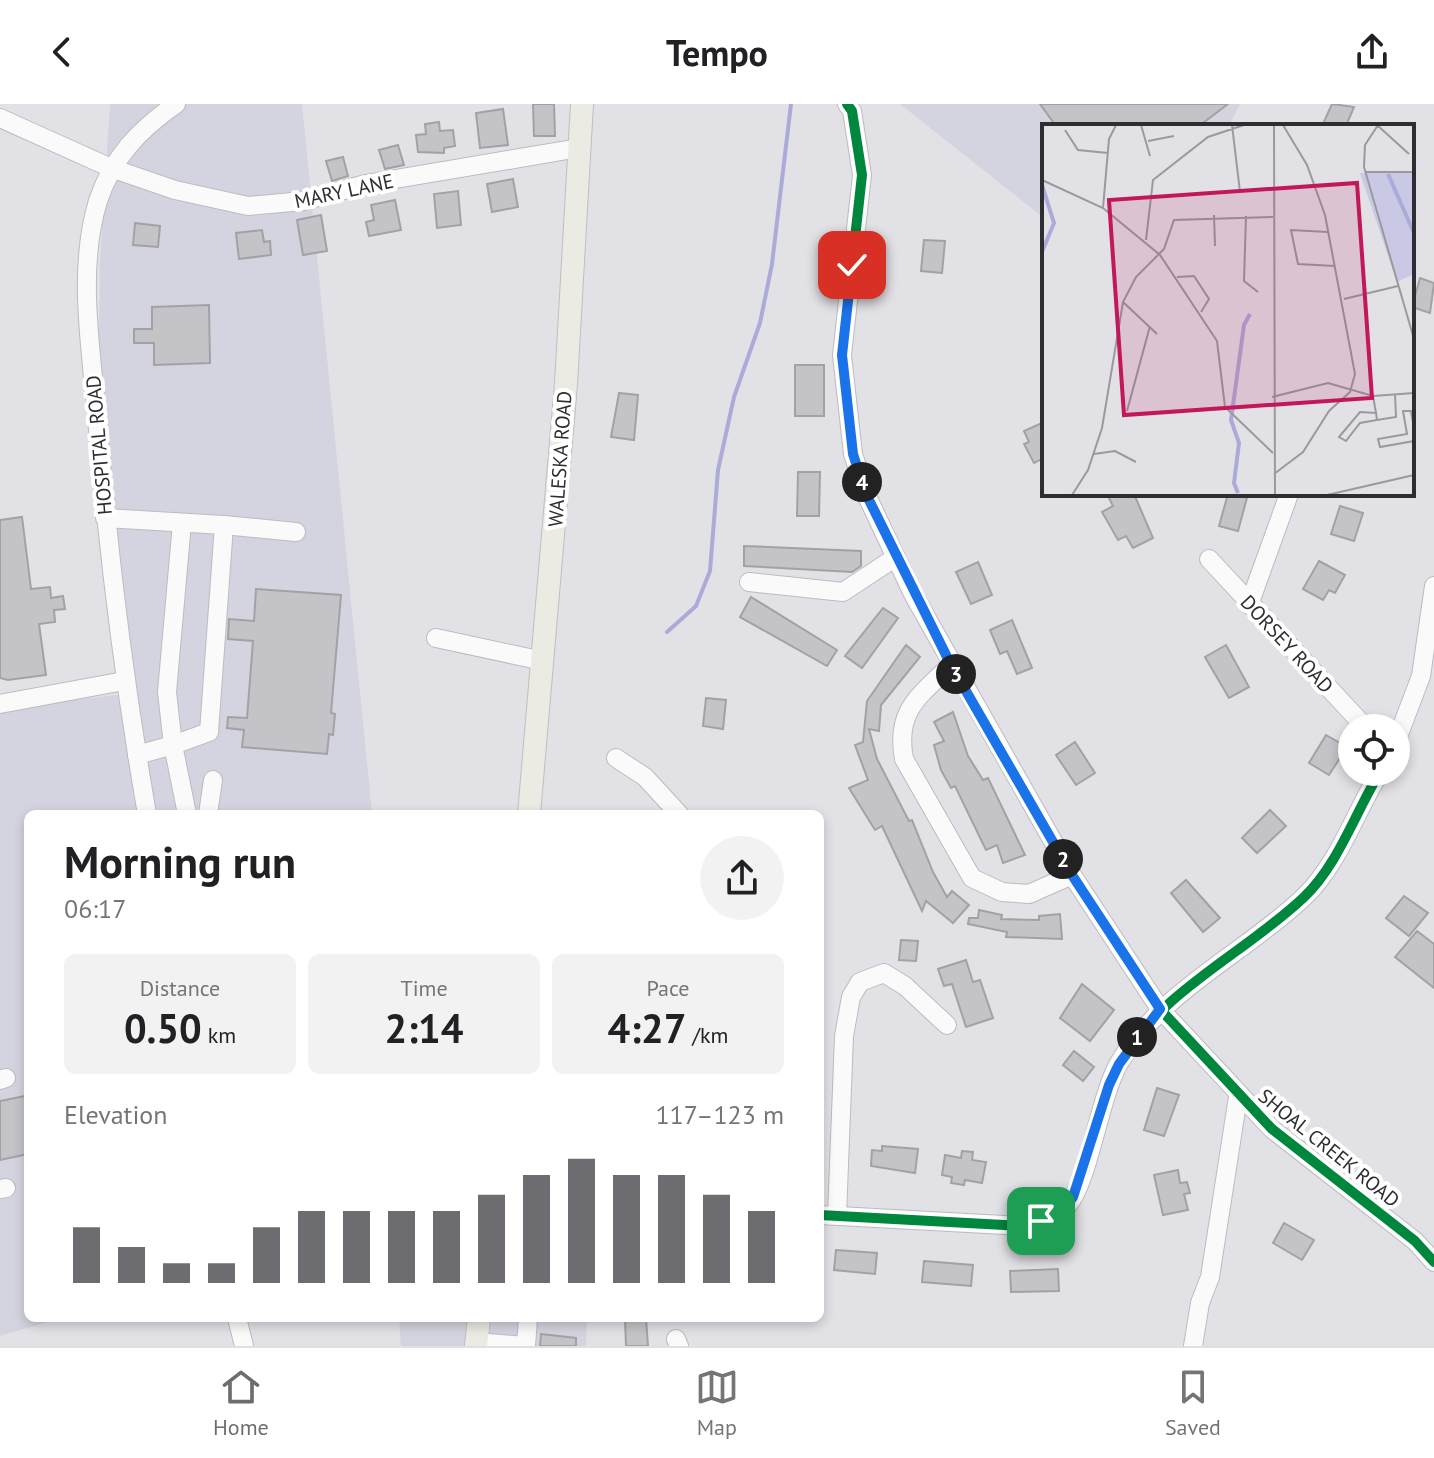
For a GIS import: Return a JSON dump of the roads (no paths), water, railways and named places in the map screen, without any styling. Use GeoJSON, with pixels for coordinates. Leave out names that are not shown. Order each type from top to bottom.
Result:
{"type":"FeatureCollection","features":[{"type":"Feature","properties":{"kind":"main road","name":"WALESKA ROAD"},"geometry":{"type":"LineString","coordinates":[[529,810],[566,384],[582,104]]}},
{"type":"Feature","properties":{"kind":"main road"},"geometry":{"type":"LineString","coordinates":[[476,1344],[479,1322]]}},
{"type":"Feature","properties":{"kind":"street","name":"HOSPITAL ROAD"},"geometry":{"type":"LineString","coordinates":[[146,810],[124,681],[105,518],[91,350],[88,249],[98,203],[111,168],[141,132],[176,104]]}},
{"type":"Feature","properties":{"kind":"street","name":"SHOAL CREEK ROAD"},"geometry":{"type":"LineString","coordinates":[[847,104],[852,111],[862,175],[842,355],[853,454],[866,494],[896,557],[951,665],[1072,875],[1160,1009],[1238,1097],[1282,1137],[1415,1241],[1434,1262]]}},
{"type":"Feature","properties":{"kind":"street","name":"MARY LANE"},"geometry":{"type":"LineString","coordinates":[[0,118],[111,168],[217,200],[274,205],[366,184],[579,148]]}},
{"type":"Feature","properties":{"kind":"street"},"geometry":{"type":"LineString","coordinates":[[1249,605],[1288,496]]}},
{"type":"Feature","properties":{"kind":"street"},"geometry":{"type":"LineString","coordinates":[[105,518],[296,532]]}},
{"type":"Feature","properties":{"kind":"street"},"geometry":{"type":"LineString","coordinates":[[182,523],[167,692],[173,745],[186,810]]}},
{"type":"Feature","properties":{"kind":"street"},"geometry":{"type":"LineString","coordinates":[[137,755],[209,732],[224,525]]}},
{"type":"Feature","properties":{"kind":"street"},"geometry":{"type":"LineString","coordinates":[[749,582],[843,592],[896,557]]}},
{"type":"Feature","properties":{"kind":"street","name":"DORSEY ROAD"},"geometry":{"type":"LineString","coordinates":[[1209,559],[1353,714]]}},
{"type":"Feature","properties":{"kind":"street"},"geometry":{"type":"LineString","coordinates":[[1407,714],[1421,676],[1434,586]]}},
{"type":"Feature","properties":{"kind":"street"},"geometry":{"type":"LineString","coordinates":[[436,638],[543,661]]}},
{"type":"Feature","properties":{"kind":"street"},"geometry":{"type":"LineString","coordinates":[[951,665],[912,703],[900,738],[904,759],[972,878],[1002,892],[1029,894],[1072,875]]}},
{"type":"Feature","properties":{"kind":"street"},"geometry":{"type":"LineString","coordinates":[[0,704],[124,681]]}},
{"type":"Feature","properties":{"kind":"street"},"geometry":{"type":"LineString","coordinates":[[616,758],[645,777],[675,810]]}},
{"type":"Feature","properties":{"kind":"street"},"geometry":{"type":"LineString","coordinates":[[209,810],[213,780]]}},
{"type":"Feature","properties":{"kind":"street"},"geometry":{"type":"LineString","coordinates":[[947,1025],[905,986],[884,973],[860,982],[851,997],[844,1036],[829,1216],[1023,1226],[1055,1215],[1073,1197],[1119,1064],[1160,1009],[1247,946],[1307,894],[1372,786]]}},
{"type":"Feature","properties":{"kind":"street"},"geometry":{"type":"LineString","coordinates":[[1193,1346],[1200,1303],[1210,1277],[1238,1097]]}},
{"type":"Feature","properties":{"kind":"street"},"geometry":{"type":"LineString","coordinates":[[238,1322],[244,1346]]}},
{"type":"Feature","properties":{"kind":"street"},"geometry":{"type":"LineString","coordinates":[[476,1344],[526,1346],[528,1322]]}},
{"type":"Feature","properties":{"kind":"waterway"},"geometry":{"type":"LineString","coordinates":[[667,632],[696,606],[710,571],[718,470],[734,397],[760,323],[772,264],[791,104]]}}]}
